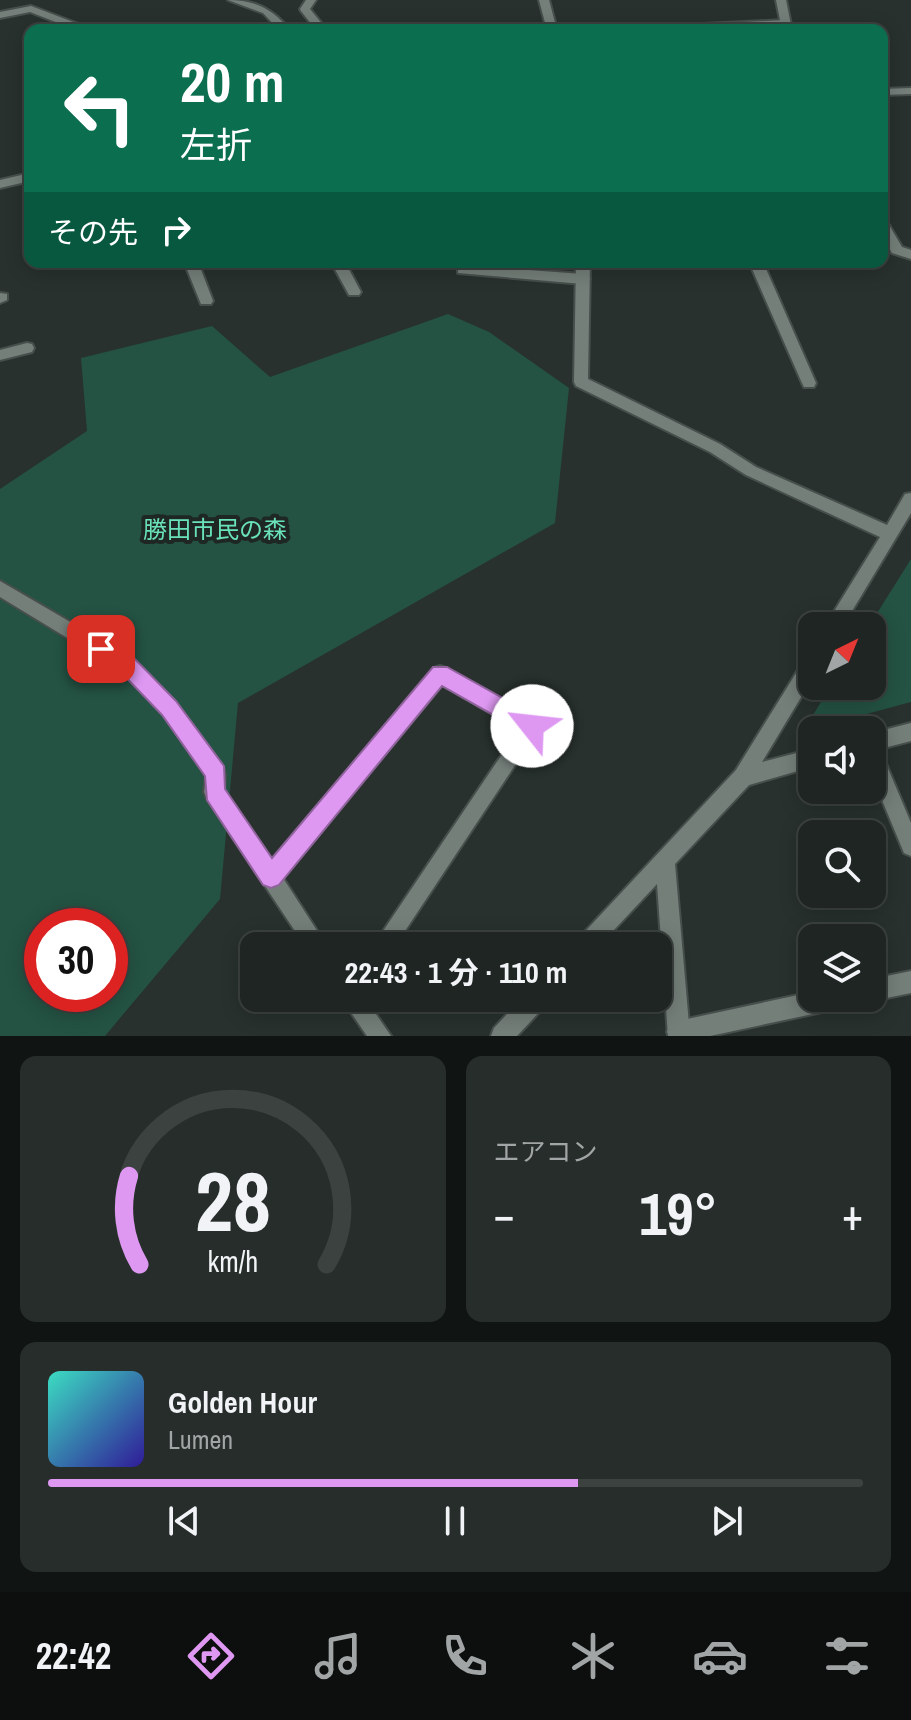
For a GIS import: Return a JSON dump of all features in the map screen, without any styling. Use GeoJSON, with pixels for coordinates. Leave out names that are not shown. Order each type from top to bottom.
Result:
{"type":"FeatureCollection","features":[{"type":"Feature","properties":{"kind":"street"},"geometry":{"type":"LineString","coordinates":[[233,0],[267,11],[279,24]]}},
{"type":"Feature","properties":{"kind":"street"},"geometry":{"type":"LineString","coordinates":[[311,0],[305,9],[317,24]]}},
{"type":"Feature","properties":{"kind":"street"},"geometry":{"type":"LineString","coordinates":[[544,0],[550,24]]}},
{"type":"Feature","properties":{"kind":"street"},"geometry":{"type":"LineString","coordinates":[[781,0],[785,24]]}},
{"type":"Feature","properties":{"kind":"street"},"geometry":{"type":"LineString","coordinates":[[0,15],[31,9],[70,24]]}},
{"type":"Feature","properties":{"kind":"street"},"geometry":{"type":"LineString","coordinates":[[888,92],[911,91]]}},
{"type":"Feature","properties":{"kind":"street"},"geometry":{"type":"LineString","coordinates":[[0,184],[24,178]]}},
{"type":"Feature","properties":{"kind":"street"},"geometry":{"type":"LineString","coordinates":[[888,234],[897,250],[911,255]]}},
{"type":"Feature","properties":{"kind":"street"},"geometry":{"type":"LineString","coordinates":[[193,268],[206,301]]}},
{"type":"Feature","properties":{"kind":"street"},"geometry":{"type":"LineString","coordinates":[[341,268],[354,292]]}},
{"type":"Feature","properties":{"kind":"street"},"geometry":{"type":"LineString","coordinates":[[583,268],[581,382],[715,448],[751,471],[890,534]]}},
{"type":"Feature","properties":{"kind":"street"},"geometry":{"type":"LineString","coordinates":[[759,268],[809,383]]}},
{"type":"Feature","properties":{"kind":"street"},"geometry":{"type":"LineString","coordinates":[[463,270],[583,279]]}},
{"type":"Feature","properties":{"kind":"street"},"geometry":{"type":"LineString","coordinates":[[0,355],[27,348]]}},
{"type":"Feature","properties":{"kind":"street"},"geometry":{"type":"LineString","coordinates":[[843,612],[911,499]]}},
{"type":"Feature","properties":{"kind":"street"},"geometry":{"type":"LineString","coordinates":[[0,588],[126,664],[169,708],[216,774],[214,792],[308,932]]}},
{"type":"Feature","properties":{"kind":"street"},"geometry":{"type":"LineString","coordinates":[[271,877],[440,674],[532,726],[392,932]]}},
{"type":"Feature","properties":{"kind":"street"},"geometry":{"type":"LineString","coordinates":[[598,932],[743,777],[798,686]]}},
{"type":"Feature","properties":{"kind":"street"},"geometry":{"type":"LineString","coordinates":[[886,738],[911,732]]}},
{"type":"Feature","properties":{"kind":"street"},"geometry":{"type":"LineString","coordinates":[[743,777],[798,762]]}},
{"type":"Feature","properties":{"kind":"street"},"geometry":{"type":"LineString","coordinates":[[886,786],[911,846]]}},
{"type":"Feature","properties":{"kind":"street"},"geometry":{"type":"LineString","coordinates":[[665,858],[679,1034],[798,1007]]}},
{"type":"Feature","properties":{"kind":"street"},"geometry":{"type":"LineString","coordinates":[[886,987],[911,982]]}},
{"type":"Feature","properties":{"kind":"street"},"geometry":{"type":"LineString","coordinates":[[362,1012],[380,1036]]}},
{"type":"Feature","properties":{"kind":"street"},"geometry":{"type":"LineString","coordinates":[[502,1036],[524,1012]]}},
{"type":"Feature","properties":{"kind":"green space","name":"勝田市民の森"},"geometry":{"type":"Polygon","coordinates":[[[448,314],[489,332],[569,388],[555,523],[238,703],[220,899],[128,1009],[128,908],[24,908],[24,1012],[125,1012],[105,1036],[0,1036],[0,489],[87,431],[81,358],[212,326],[270,377],[448,314]]]}},
{"type":"Feature","properties":{"kind":"green space"},"geometry":{"type":"Polygon","coordinates":[[[911,559],[911,702],[859,716],[812,716],[822,700],[886,700],[886,612],[878,612],[911,559]]]}},
{"type":"Feature","properties":{"kind":"route"},"geometry":{"type":"LineString","coordinates":[[101,649],[126,664],[169,708],[216,774],[214,792],[271,877],[440,674],[532,726]]}}]}
